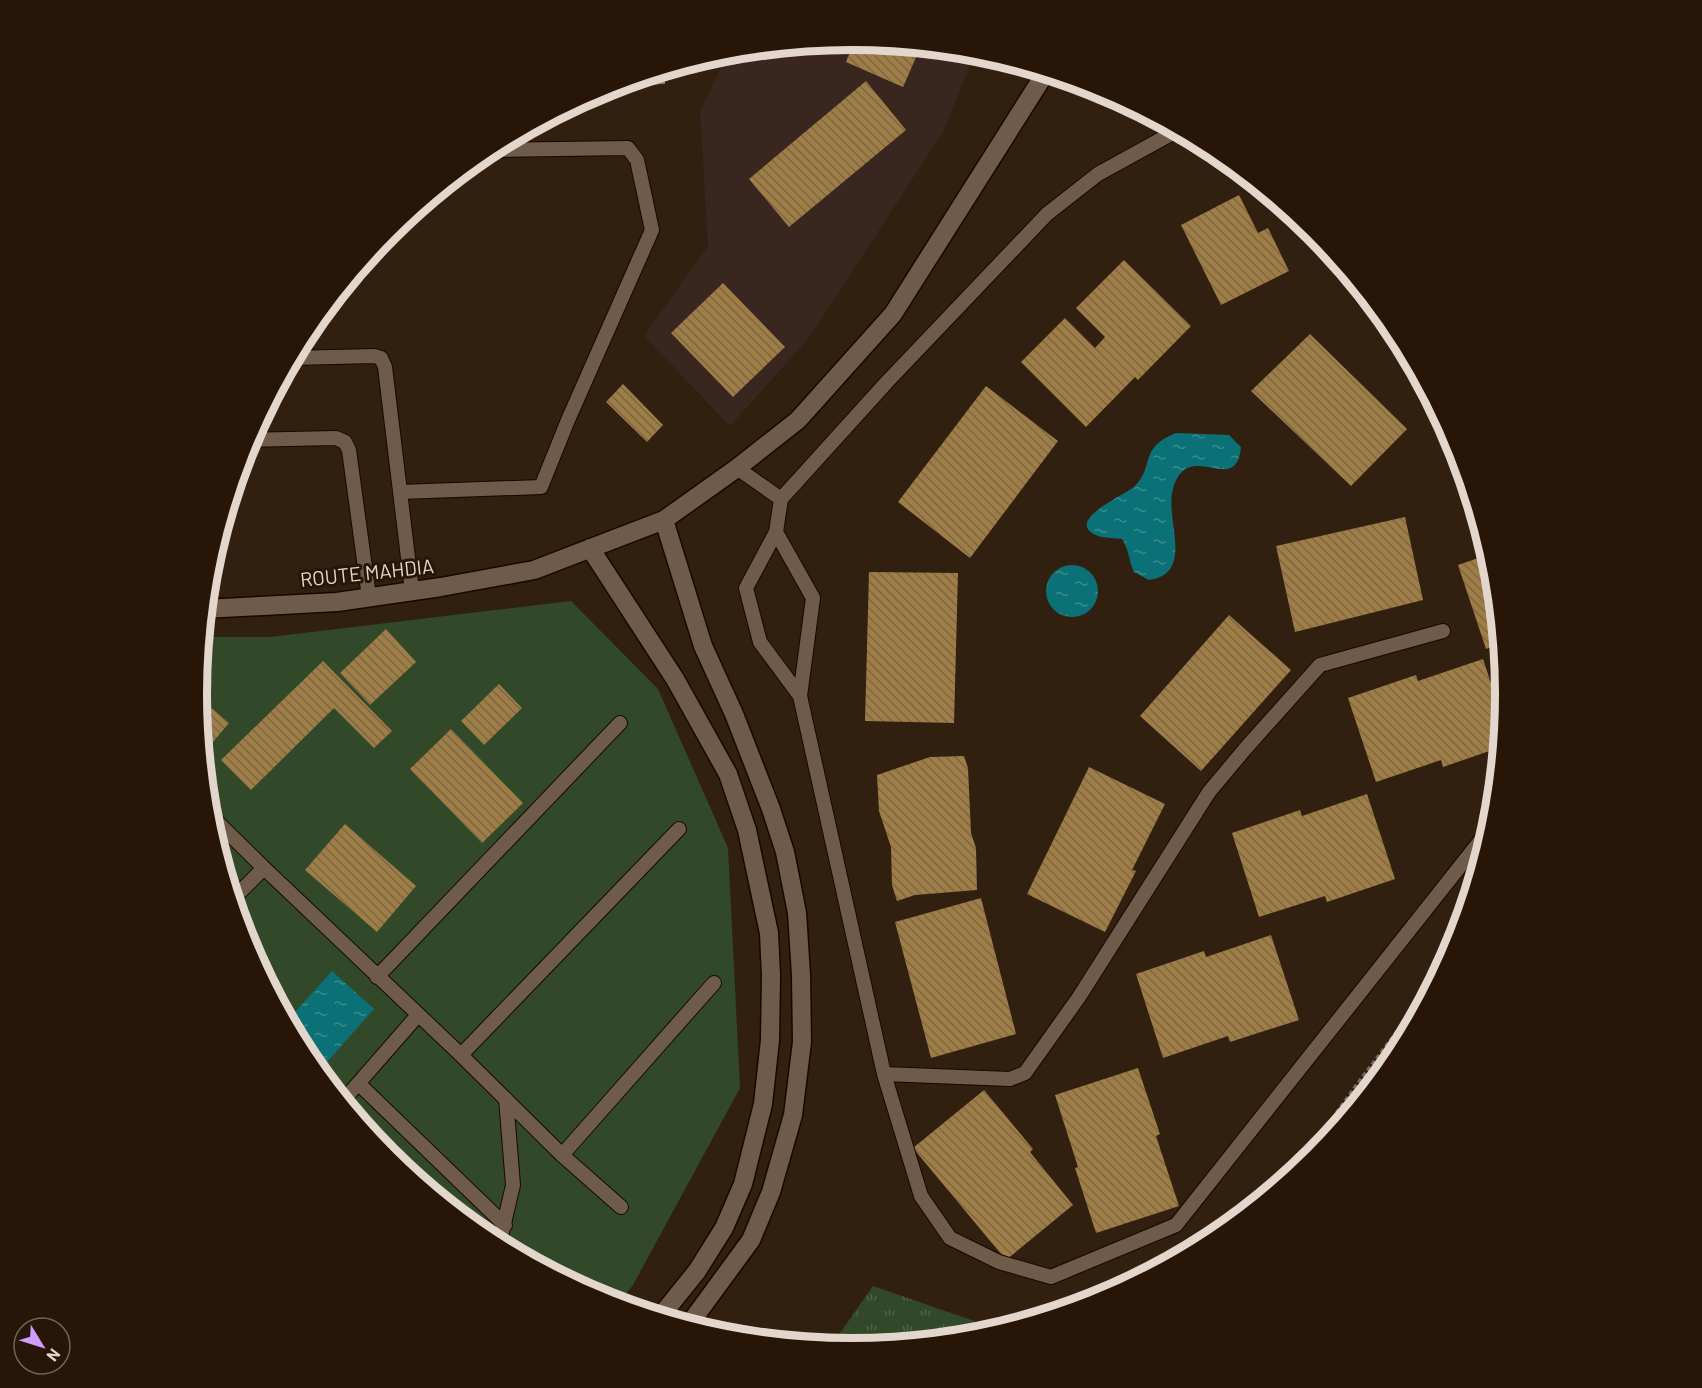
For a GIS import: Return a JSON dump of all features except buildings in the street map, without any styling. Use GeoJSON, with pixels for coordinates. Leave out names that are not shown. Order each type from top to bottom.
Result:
{"type":"FeatureCollection","features":[{"type":"Feature","properties":{"kind":"street","name":"ROUTE MAHDIA"},"geometry":{"type":"LineString","coordinates":[[212,609],[337,602],[534,570],[664,520],[737,468],[798,420],[893,314],[1032,93],[1039,78]]}},
{"type":"Feature","properties":{"kind":"street"},"geometry":{"type":"LineString","coordinates":[[664,520],[703,646],[738,725],[785,852],[797,913],[801,975],[802,1042],[793,1115],[771,1192],[751,1240],[693,1319]]}},
{"type":"Feature","properties":{"kind":"street"},"geometry":{"type":"LineString","coordinates":[[590,548],[675,680],[728,774],[747,830],[769,933],[770,1040],[763,1104],[743,1184],[719,1236],[697,1271],[665,1311]]}},
{"type":"Feature","properties":{"kind":"lane"},"geometry":{"type":"LineString","coordinates":[[800,696],[760,642],[746,588],[776,532],[781,499],[886,383],[1047,214],[1098,174],[1170,134]]}},
{"type":"Feature","properties":{"kind":"lane"},"geometry":{"type":"LineString","coordinates":[[400,492],[541,487],[652,230],[637,160],[628,148],[507,150]]}},
{"type":"Feature","properties":{"kind":"lane"},"geometry":{"type":"LineString","coordinates":[[302,358],[374,356],[381,358],[386,367],[412,591]]}},
{"type":"Feature","properties":{"kind":"lane"},"geometry":{"type":"LineString","coordinates":[[259,440],[336,438],[345,442],[349,450],[369,597]]}},
{"type":"Feature","properties":{"kind":"lane"},"geometry":{"type":"LineString","coordinates":[[737,468],[781,499]]}},
{"type":"Feature","properties":{"kind":"lane"},"geometry":{"type":"LineString","coordinates":[[776,532],[813,598],[800,696],[884,1074],[921,1196],[950,1238],[999,1262],[1051,1277],[1176,1225],[1478,844]]}},
{"type":"Feature","properties":{"kind":"lane"},"geometry":{"type":"LineString","coordinates":[[884,1074],[1010,1079],[1025,1073],[1079,997],[1209,792],[1290,696],[1320,665],[1443,631]]}},
{"type":"Feature","properties":{"kind":"lane"},"geometry":{"type":"LineString","coordinates":[[376,977],[620,723]]}},
{"type":"Feature","properties":{"kind":"lane"},"geometry":{"type":"LineString","coordinates":[[220,825],[376,977],[461,1055],[561,1155],[621,1207]]}},
{"type":"Feature","properties":{"kind":"lane"},"geometry":{"type":"LineString","coordinates":[[461,1055],[679,829]]}},
{"type":"Feature","properties":{"kind":"lane"},"geometry":{"type":"LineString","coordinates":[[239,893],[264,868]]}},
{"type":"Feature","properties":{"kind":"lane"},"geometry":{"type":"LineString","coordinates":[[561,1155],[714,983]]}},
{"type":"Feature","properties":{"kind":"lane"},"geometry":{"type":"LineString","coordinates":[[348,1096],[418,1016]]}},
{"type":"Feature","properties":{"kind":"lane"},"geometry":{"type":"LineString","coordinates":[[360,1084],[505,1225]]}},
{"type":"Feature","properties":{"kind":"lane"},"geometry":{"type":"LineString","coordinates":[[502,1235],[513,1185],[506,1099]]}},
{"type":"Feature","properties":{"kind":"path"},"geometry":{"type":"LineString","coordinates":[[1321,1136],[1409,1016]]}},
{"type":"Feature","properties":{"kind":"shaded area"},"geometry":{"type":"Polygon","coordinates":[[[851,50],[893,51],[972,61],[943,132],[809,338],[730,426],[644,336],[708,246],[700,111],[725,62],[809,51],[851,50]]]}},
{"type":"Feature","properties":{"kind":"green space"},"geometry":{"type":"Polygon","coordinates":[[[571,601],[658,689],[728,848],[740,1088],[633,1285],[624,1296],[566,1272],[529,1252],[493,1230],[426,1179],[366,1119],[340,1086],[315,1052],[273,979],[256,941],[228,861],[212,778],[206,694],[209,637],[270,637],[571,601]]]}},
{"type":"Feature","properties":{"kind":"green space"},"geometry":{"type":"Polygon","coordinates":[[[873,1286],[984,1324],[893,1337],[838,1338],[873,1286]]]}},
{"type":"Feature","properties":{"kind":"water"},"geometry":{"type":"Polygon","coordinates":[[[1176,433],[1229,435],[1241,447],[1237,462],[1230,468],[1189,467],[1180,474],[1173,489],[1171,501],[1175,556],[1171,567],[1163,575],[1149,580],[1134,572],[1122,539],[1098,536],[1089,530],[1087,523],[1099,509],[1135,486],[1141,479],[1156,445],[1176,433]]]}},
{"type":"Feature","properties":{"kind":"water"},"geometry":{"type":"Polygon","coordinates":[[[1072,565],[1082,567],[1090,573],[1096,581],[1098,591],[1096,601],[1090,609],[1082,615],[1072,617],[1062,615],[1054,609],[1048,601],[1046,591],[1048,581],[1054,573],[1062,567],[1072,565]]]}},
{"type":"Feature","properties":{"kind":"water"},"geometry":{"type":"Polygon","coordinates":[[[332,971],[374,1009],[324,1065],[292,1015],[332,971]]]}}]}
